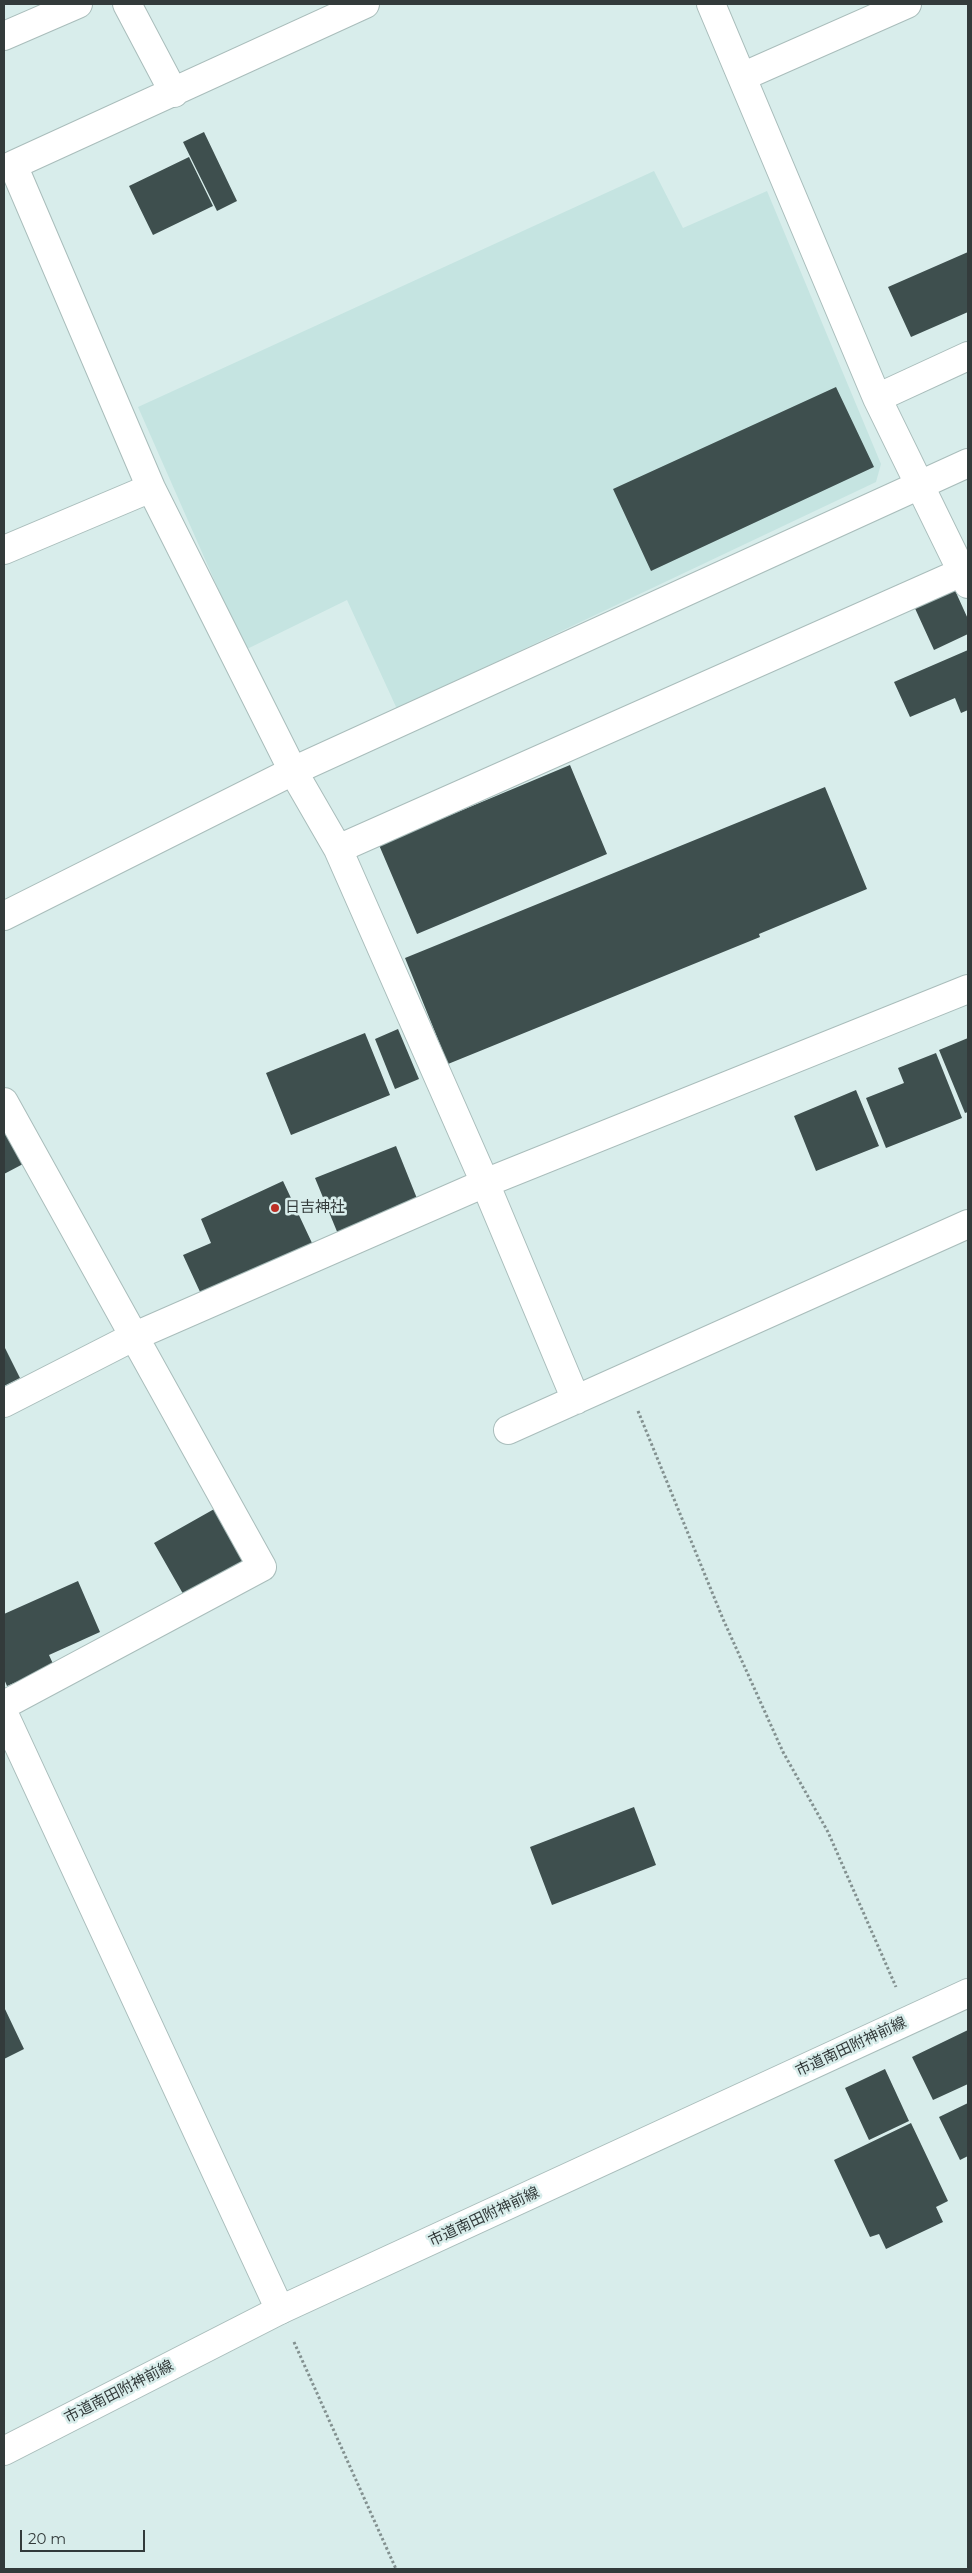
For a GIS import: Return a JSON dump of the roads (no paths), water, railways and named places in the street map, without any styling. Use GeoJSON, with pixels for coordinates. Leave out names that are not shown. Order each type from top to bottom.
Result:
{"type":"FeatureCollection","features":[{"type":"Feature","properties":{"kind":"street"},"geometry":{"type":"LineString","coordinates":[[4,36],[78,4]]}},
{"type":"Feature","properties":{"kind":"street"},"geometry":{"type":"LineString","coordinates":[[127,4],[174,93]]}},
{"type":"Feature","properties":{"kind":"street"},"geometry":{"type":"LineString","coordinates":[[365,4],[13,165],[152,488],[294,771],[338,849],[485,1183],[576,1400]]}},
{"type":"Feature","properties":{"kind":"street"},"geometry":{"type":"LineString","coordinates":[[338,849],[965,578],[877,398],[744,76],[711,4]]}},
{"type":"Feature","properties":{"kind":"street"},"geometry":{"type":"LineString","coordinates":[[744,76],[907,4]]}},
{"type":"Feature","properties":{"kind":"street"},"geometry":{"type":"LineString","coordinates":[[877,398],[968,356]]}},
{"type":"Feature","properties":{"kind":"street"},"geometry":{"type":"LineString","coordinates":[[4,916],[294,771],[968,463]]}},
{"type":"Feature","properties":{"kind":"street"},"geometry":{"type":"LineString","coordinates":[[4,550],[152,488]]}},
{"type":"Feature","properties":{"kind":"street"},"geometry":{"type":"LineString","coordinates":[[4,1403],[135,1336],[485,1183],[968,989]]}},
{"type":"Feature","properties":{"kind":"street"},"geometry":{"type":"LineString","coordinates":[[4,1102],[262,1567],[4,1705]]}},
{"type":"Feature","properties":{"kind":"street"},"geometry":{"type":"LineString","coordinates":[[508,1430],[968,1224]]}},
{"type":"Feature","properties":{"kind":"street"},"geometry":{"type":"LineString","coordinates":[[4,1714],[280,2310]]}},
{"type":"Feature","properties":{"kind":"street","name":"市道南田附神前線"},"geometry":{"type":"LineString","coordinates":[[4,2451],[280,2310],[968,1992]]}},
{"type":"Feature","properties":{"kind":"place","name":"日吉神社"},"geometry":{"type":"Point","coordinates":[275,1208]}}]}
